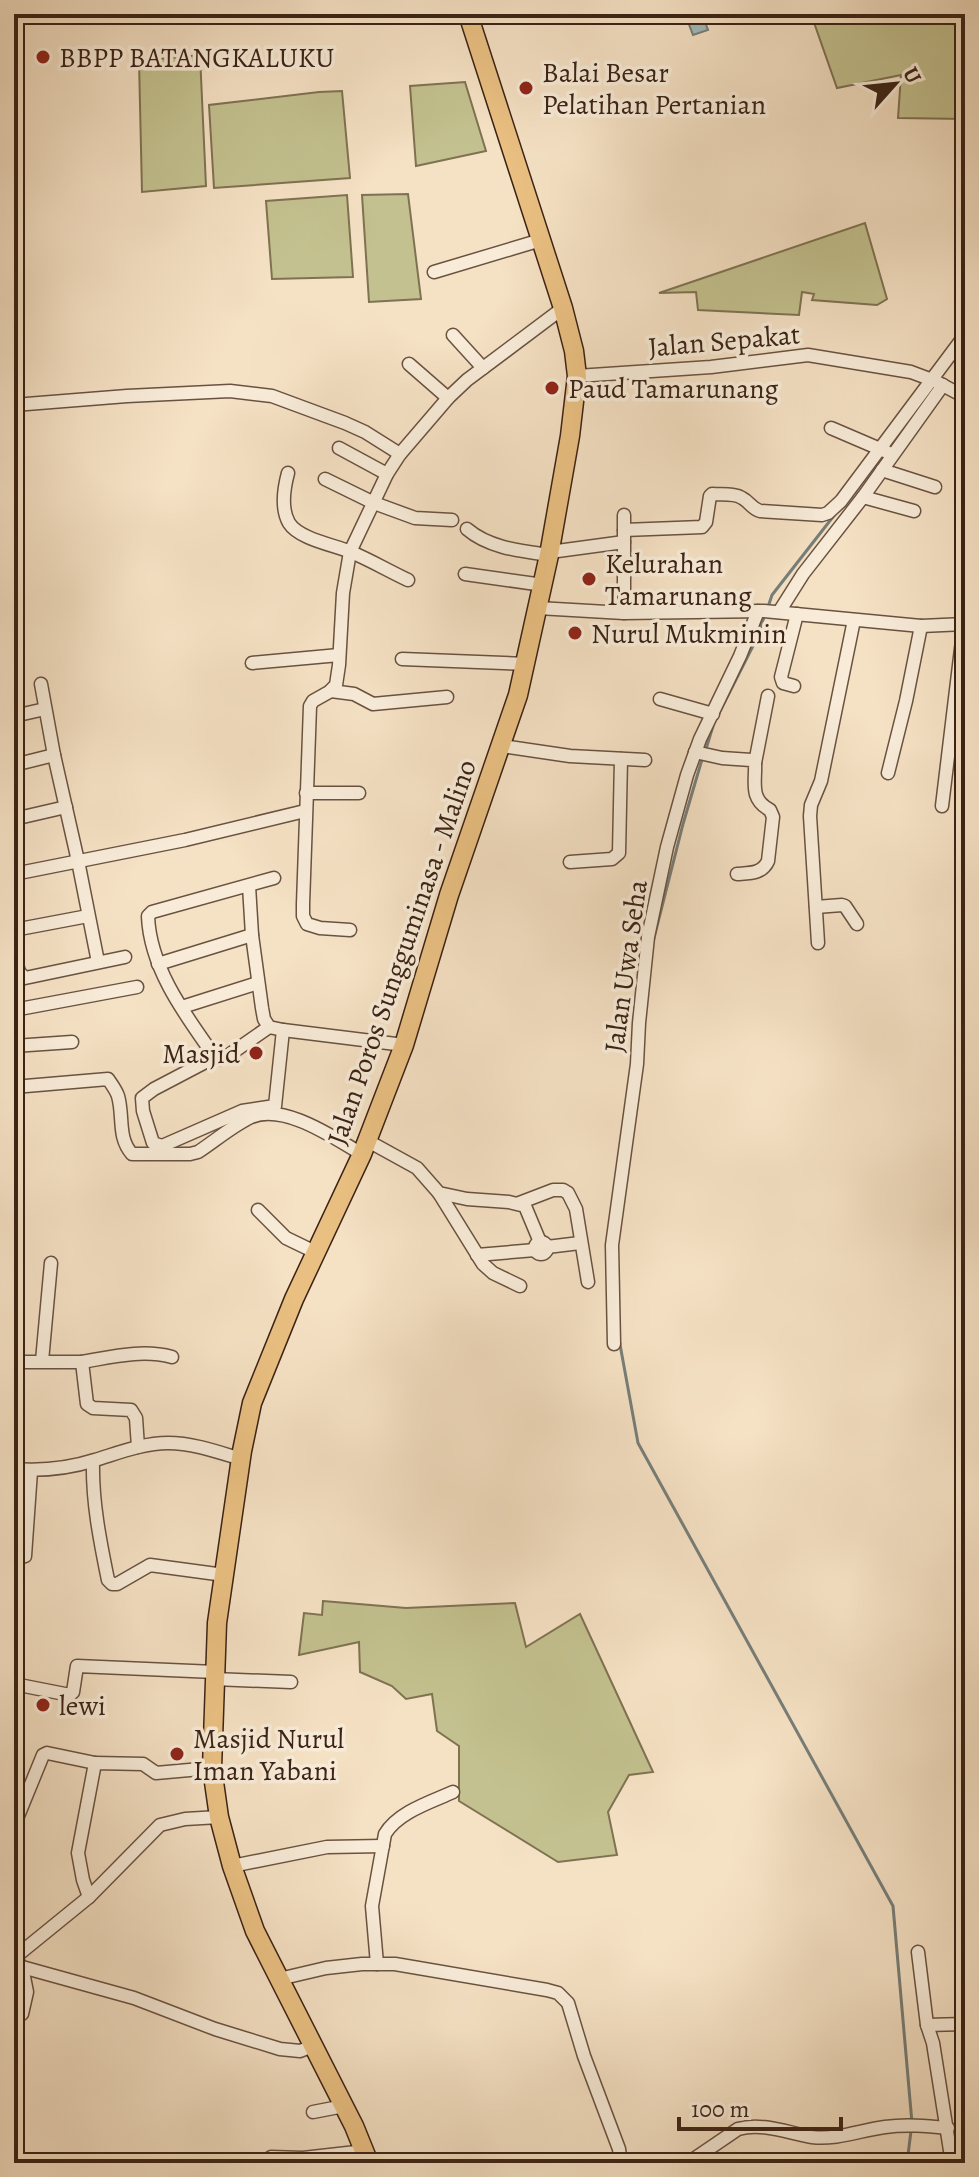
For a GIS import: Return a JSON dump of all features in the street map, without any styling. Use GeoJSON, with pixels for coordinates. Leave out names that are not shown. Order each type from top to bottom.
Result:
{"type":"FeatureCollection","features":[{"type":"Feature","properties":{"kind":"main road","name":"Jalan Poros Sungguminasa - Malino"},"geometry":{"type":"LineString","coordinates":[[367,2157],[255,1931],[232,1866],[219,1817],[212,1768],[217,1623],[252,1403],[315,1252],[365,1148],[404,1045],[449,895],[502,746],[526,664],[570,436],[577,376],[574,351],[563,308],[468,14]]}},
{"type":"Feature","properties":{"kind":"street"},"geometry":{"type":"LineString","coordinates":[[434,272],[541,240]]}},
{"type":"Feature","properties":{"kind":"street"},"geometry":{"type":"LineString","coordinates":[[350,930],[320,928],[307,924],[303,916],[310,706],[336,685],[343,593],[350,552],[387,474],[448,398],[563,308]]}},
{"type":"Feature","properties":{"kind":"street"},"geometry":{"type":"LineString","coordinates":[[453,335],[483,368]]}},
{"type":"Feature","properties":{"kind":"street"},"geometry":{"type":"LineString","coordinates":[[467,529],[490,543],[549,554],[624,536],[702,527],[712,494],[737,495],[760,511],[813,515],[828,513],[886,452],[938,382],[965,335]]}},
{"type":"Feature","properties":{"kind":"street","name":"Jalan Sepakat"},"geometry":{"type":"LineString","coordinates":[[577,376],[711,367],[808,355],[911,372],[965,397]]}},
{"type":"Feature","properties":{"kind":"street"},"geometry":{"type":"LineString","coordinates":[[409,364],[448,398]]}},
{"type":"Feature","properties":{"kind":"street"},"geometry":{"type":"LineString","coordinates":[[14,405],[230,391],[272,396],[355,428],[400,454]]}},
{"type":"Feature","properties":{"kind":"street"},"geometry":{"type":"LineString","coordinates":[[831,428],[886,452]]}},
{"type":"Feature","properties":{"kind":"street"},"geometry":{"type":"LineString","coordinates":[[339,448],[387,474]]}},
{"type":"Feature","properties":{"kind":"street","name":"Jalan Uwa Seha"},"geometry":{"type":"LineString","coordinates":[[614,1344],[612,1245],[637,1064],[647,944],[667,847],[713,714],[769,611],[803,574],[863,497],[882,470],[886,452]]}},
{"type":"Feature","properties":{"kind":"street"},"geometry":{"type":"LineString","coordinates":[[882,470],[935,487]]}},
{"type":"Feature","properties":{"kind":"street"},"geometry":{"type":"LineString","coordinates":[[288,473],[285,508],[292,527],[303,535],[350,552],[408,580]]}},
{"type":"Feature","properties":{"kind":"street"},"geometry":{"type":"LineString","coordinates":[[325,479],[374,503],[415,518],[452,520]]}},
{"type":"Feature","properties":{"kind":"street"},"geometry":{"type":"LineString","coordinates":[[863,497],[914,511]]}},
{"type":"Feature","properties":{"kind":"street"},"geometry":{"type":"LineString","coordinates":[[624,515],[624,613]]}},
{"type":"Feature","properties":{"kind":"street"},"geometry":{"type":"LineString","coordinates":[[465,574],[543,585]]}},
{"type":"Feature","properties":{"kind":"street"},"geometry":{"type":"LineString","coordinates":[[538,608],[624,613],[769,611],[921,626],[965,624],[942,806]]}},
{"type":"Feature","properties":{"kind":"street"},"geometry":{"type":"LineString","coordinates":[[794,686],[783,683],[781,677],[797,614]]}},
{"type":"Feature","properties":{"kind":"street"},"geometry":{"type":"LineString","coordinates":[[818,943],[811,805],[821,781],[854,620]]}},
{"type":"Feature","properties":{"kind":"street"},"geometry":{"type":"LineString","coordinates":[[888,773],[921,626]]}},
{"type":"Feature","properties":{"kind":"street"},"geometry":{"type":"LineString","coordinates":[[252,663],[339,655]]}},
{"type":"Feature","properties":{"kind":"street"},"geometry":{"type":"LineString","coordinates":[[402,659],[526,664]]}},
{"type":"Feature","properties":{"kind":"street"},"geometry":{"type":"LineString","coordinates":[[41,684],[98,962]]}},
{"type":"Feature","properties":{"kind":"street"},"geometry":{"type":"LineString","coordinates":[[331,691],[354,694],[373,704],[447,697]]}},
{"type":"Feature","properties":{"kind":"street"},"geometry":{"type":"LineString","coordinates":[[737,874],[757,872],[765,868],[768,861],[773,817],[756,796],[755,763],[768,696]]}},
{"type":"Feature","properties":{"kind":"street"},"geometry":{"type":"LineString","coordinates":[[660,699],[713,714]]}},
{"type":"Feature","properties":{"kind":"street"},"geometry":{"type":"LineString","coordinates":[[14,716],[45,709]]}},
{"type":"Feature","properties":{"kind":"street"},"geometry":{"type":"LineString","coordinates":[[502,746],[570,756],[645,760]]}},
{"type":"Feature","properties":{"kind":"street"},"geometry":{"type":"LineString","coordinates":[[701,754],[755,763]]}},
{"type":"Feature","properties":{"kind":"street"},"geometry":{"type":"LineString","coordinates":[[14,765],[54,755]]}},
{"type":"Feature","properties":{"kind":"street"},"geometry":{"type":"LineString","coordinates":[[570,862],[612,859],[619,853],[621,759]]}},
{"type":"Feature","properties":{"kind":"street"},"geometry":{"type":"LineString","coordinates":[[306,793],[359,793]]}},
{"type":"Feature","properties":{"kind":"street"},"geometry":{"type":"LineString","coordinates":[[14,819],[66,807]]}},
{"type":"Feature","properties":{"kind":"street"},"geometry":{"type":"LineString","coordinates":[[14,874],[185,840],[305,811]]}},
{"type":"Feature","properties":{"kind":"street"},"geometry":{"type":"LineString","coordinates":[[269,1027],[226,1057],[215,1057],[158,964],[148,916],[152,912],[274,878]]}},
{"type":"Feature","properties":{"kind":"street"},"geometry":{"type":"LineString","coordinates":[[249,886],[258,983],[264,1019],[269,1027],[404,1045]]}},
{"type":"Feature","properties":{"kind":"street"},"geometry":{"type":"LineString","coordinates":[[816,907],[845,906],[857,924]]}},
{"type":"Feature","properties":{"kind":"street"},"geometry":{"type":"LineString","coordinates":[[14,930],[88,916]]}},
{"type":"Feature","properties":{"kind":"street"},"geometry":{"type":"LineString","coordinates":[[158,964],[252,935]]}},
{"type":"Feature","properties":{"kind":"street"},"geometry":{"type":"LineString","coordinates":[[14,953],[19,972],[25,978],[125,957]]}},
{"type":"Feature","properties":{"kind":"street"},"geometry":{"type":"LineString","coordinates":[[182,1007],[258,983]]}},
{"type":"Feature","properties":{"kind":"street"},"geometry":{"type":"LineString","coordinates":[[14,1010],[137,987]]}},
{"type":"Feature","properties":{"kind":"street"},"geometry":{"type":"LineString","coordinates":[[215,1057],[142,1098],[153,1143],[162,1146],[242,1111],[275,1106],[283,1030]]}},
{"type":"Feature","properties":{"kind":"street"},"geometry":{"type":"LineString","coordinates":[[14,1046],[72,1042]]}},
{"type":"Feature","properties":{"kind":"street"},"geometry":{"type":"LineString","coordinates":[[14,1087],[108,1079],[119,1099],[123,1137],[132,1154],[198,1152],[254,1116],[277,1115],[298,1119],[417,1168],[439,1193],[477,1255],[493,1273],[520,1286]]}},
{"type":"Feature","properties":{"kind":"street"},"geometry":{"type":"LineString","coordinates":[[519,1203],[553,1190],[563,1190],[572,1200],[588,1282]]}},
{"type":"Feature","properties":{"kind":"street"},"geometry":{"type":"LineString","coordinates":[[439,1193],[525,1206],[541,1246]]}},
{"type":"Feature","properties":{"kind":"street"},"geometry":{"type":"LineString","coordinates":[[258,1210],[286,1238],[315,1252]]}},
{"type":"Feature","properties":{"kind":"street"},"geometry":{"type":"LineString","coordinates":[[477,1255],[580,1243]]}},
{"type":"Feature","properties":{"kind":"street"},"geometry":{"type":"LineString","coordinates":[[42,1361],[51,1263]]}},
{"type":"Feature","properties":{"kind":"street"},"geometry":{"type":"LineString","coordinates":[[14,1362],[82,1362],[142,1353],[172,1357]]}},
{"type":"Feature","properties":{"kind":"street"},"geometry":{"type":"LineString","coordinates":[[82,1362],[87,1404],[93,1408],[131,1410],[136,1418],[138,1447]]}},
{"type":"Feature","properties":{"kind":"street"},"geometry":{"type":"LineString","coordinates":[[14,1469],[31,1471],[93,1461],[138,1447],[165,1443],[183,1444],[241,1459]]}},
{"type":"Feature","properties":{"kind":"street"},"geometry":{"type":"LineString","coordinates":[[93,1461],[99,1535],[108,1580],[112,1584],[150,1565],[224,1575]]}},
{"type":"Feature","properties":{"kind":"street"},"geometry":{"type":"LineString","coordinates":[[14,1558],[25,1556],[31,1471]]}},
{"type":"Feature","properties":{"kind":"street"},"geometry":{"type":"LineString","coordinates":[[14,1684],[70,1695],[77,1666],[291,1682]]}},
{"type":"Feature","properties":{"kind":"street"},"geometry":{"type":"LineString","coordinates":[[14,1826],[43,1755],[47,1753],[95,1763],[143,1764],[156,1773],[212,1768]]}},
{"type":"Feature","properties":{"kind":"street"},"geometry":{"type":"LineString","coordinates":[[86,1889],[79,1862],[79,1845],[95,1763]]}},
{"type":"Feature","properties":{"kind":"street"},"geometry":{"type":"LineString","coordinates":[[377,1964],[372,1906],[385,1834],[391,1825],[410,1813],[453,1792]]}},
{"type":"Feature","properties":{"kind":"street"},"geometry":{"type":"LineString","coordinates":[[17,1961],[86,1889],[160,1825],[185,1819],[219,1817]]}},
{"type":"Feature","properties":{"kind":"street"},"geometry":{"type":"LineString","coordinates":[[232,1866],[327,1847],[383,1846]]}},
{"type":"Feature","properties":{"kind":"street"},"geometry":{"type":"LineString","coordinates":[[918,1952],[927,2025],[933,2043],[951,2161],[965,2156]]}},
{"type":"Feature","properties":{"kind":"street"},"geometry":{"type":"LineString","coordinates":[[17,1961],[27,1992],[22,2014]]}},
{"type":"Feature","properties":{"kind":"street"},"geometry":{"type":"LineString","coordinates":[[17,1961],[280,2049],[300,2051],[313,2046]]}},
{"type":"Feature","properties":{"kind":"street"},"geometry":{"type":"LineString","coordinates":[[279,1979],[326,1968],[395,1964],[558,1993],[568,2003],[619,2149],[621,2163]]}},
{"type":"Feature","properties":{"kind":"street"},"geometry":{"type":"LineString","coordinates":[[927,2025],[965,2024]]}},
{"type":"Feature","properties":{"kind":"street"},"geometry":{"type":"LineString","coordinates":[[313,2112],[344,2106]]}},
{"type":"Feature","properties":{"kind":"street"},"geometry":{"type":"LineString","coordinates":[[688,2163],[744,2127],[827,2138],[908,2125],[948,2128]]}},
{"type":"Feature","properties":{"kind":"street"},"geometry":{"type":"LineString","coordinates":[[271,2157],[367,2157]]}},
{"type":"Feature","properties":{"kind":"shaded area"},"geometry":{"type":"Polygon","coordinates":[[[811,14],[965,14],[965,119],[898,118],[901,75],[837,88],[811,14]]]}},
{"type":"Feature","properties":{"kind":"shaded area"},"geometry":{"type":"Polygon","coordinates":[[[200,55],[206,186],[142,192],[139,61],[200,55]]]}},
{"type":"Feature","properties":{"kind":"shaded area"},"geometry":{"type":"Polygon","coordinates":[[[465,82],[486,151],[416,166],[410,86],[465,82]]]}},
{"type":"Feature","properties":{"kind":"shaded area"},"geometry":{"type":"Polygon","coordinates":[[[342,91],[350,178],[214,188],[209,105],[342,91]]]}},
{"type":"Feature","properties":{"kind":"shaded area"},"geometry":{"type":"Polygon","coordinates":[[[408,194],[421,299],[369,302],[362,195],[408,194]]]}},
{"type":"Feature","properties":{"kind":"shaded area"},"geometry":{"type":"Polygon","coordinates":[[[347,195],[353,277],[272,279],[266,201],[347,195]]]}},
{"type":"Feature","properties":{"kind":"shaded area"},"geometry":{"type":"Polygon","coordinates":[[[865,223],[887,299],[877,305],[812,300],[814,294],[802,292],[799,315],[698,310],[696,292],[659,293],[865,223]]]}},
{"type":"Feature","properties":{"kind":"shaded area"},"geometry":{"type":"Polygon","coordinates":[[[323,1601],[406,1608],[515,1603],[526,1647],[580,1614],[653,1772],[629,1775],[608,1812],[617,1855],[558,1862],[459,1801],[459,1746],[437,1731],[432,1694],[406,1699],[392,1686],[360,1672],[359,1642],[299,1655],[304,1613],[322,1615],[323,1601]]]}},
{"type":"Feature","properties":{"kind":"water"},"geometry":{"type":"Polygon","coordinates":[[[685,14],[702,14],[708,30],[693,35],[685,14]]]}},
{"type":"Feature","properties":{"kind":"waterway"},"geometry":{"type":"LineString","coordinates":[[768,607],[772,595],[836,513]]}},
{"type":"Feature","properties":{"kind":"waterway"},"geometry":{"type":"LineString","coordinates":[[718,715],[757,638],[765,614]]}},
{"type":"Feature","properties":{"kind":"waterway"},"geometry":{"type":"LineString","coordinates":[[706,749],[713,726]]}},
{"type":"Feature","properties":{"kind":"waterway"},"geometry":{"type":"LineString","coordinates":[[653,942],[703,756]]}},
{"type":"Feature","properties":{"kind":"waterway"},"geometry":{"type":"LineString","coordinates":[[619,1339],[638,1443],[893,1906],[912,2123]]}},
{"type":"Feature","properties":{"kind":"waterway"},"geometry":{"type":"LineString","coordinates":[[907,2163],[911,2131]]}},
{"type":"Feature","properties":{"kind":"place","name":"BBPP BATANGKALUKU"},"geometry":{"type":"Point","coordinates":[43,57]}},
{"type":"Feature","properties":{"kind":"place","name":"Balai Besar Pelatihan Pertanian"},"geometry":{"type":"Point","coordinates":[526,88]}},
{"type":"Feature","properties":{"kind":"place","name":"Paud Tamarunang"},"geometry":{"type":"Point","coordinates":[552,388]}},
{"type":"Feature","properties":{"kind":"place","name":"Kelurahan Tamarunang"},"geometry":{"type":"Point","coordinates":[589,579]}},
{"type":"Feature","properties":{"kind":"place","name":"Nurul Mukminin"},"geometry":{"type":"Point","coordinates":[575,633]}},
{"type":"Feature","properties":{"kind":"place","name":"Masjid"},"geometry":{"type":"Point","coordinates":[256,1053]}},
{"type":"Feature","properties":{"kind":"place","name":"lewi"},"geometry":{"type":"Point","coordinates":[43,1705]}},
{"type":"Feature","properties":{"kind":"place","name":"Masjid Nurul Iman Yabani"},"geometry":{"type":"Point","coordinates":[177,1754]}}]}
